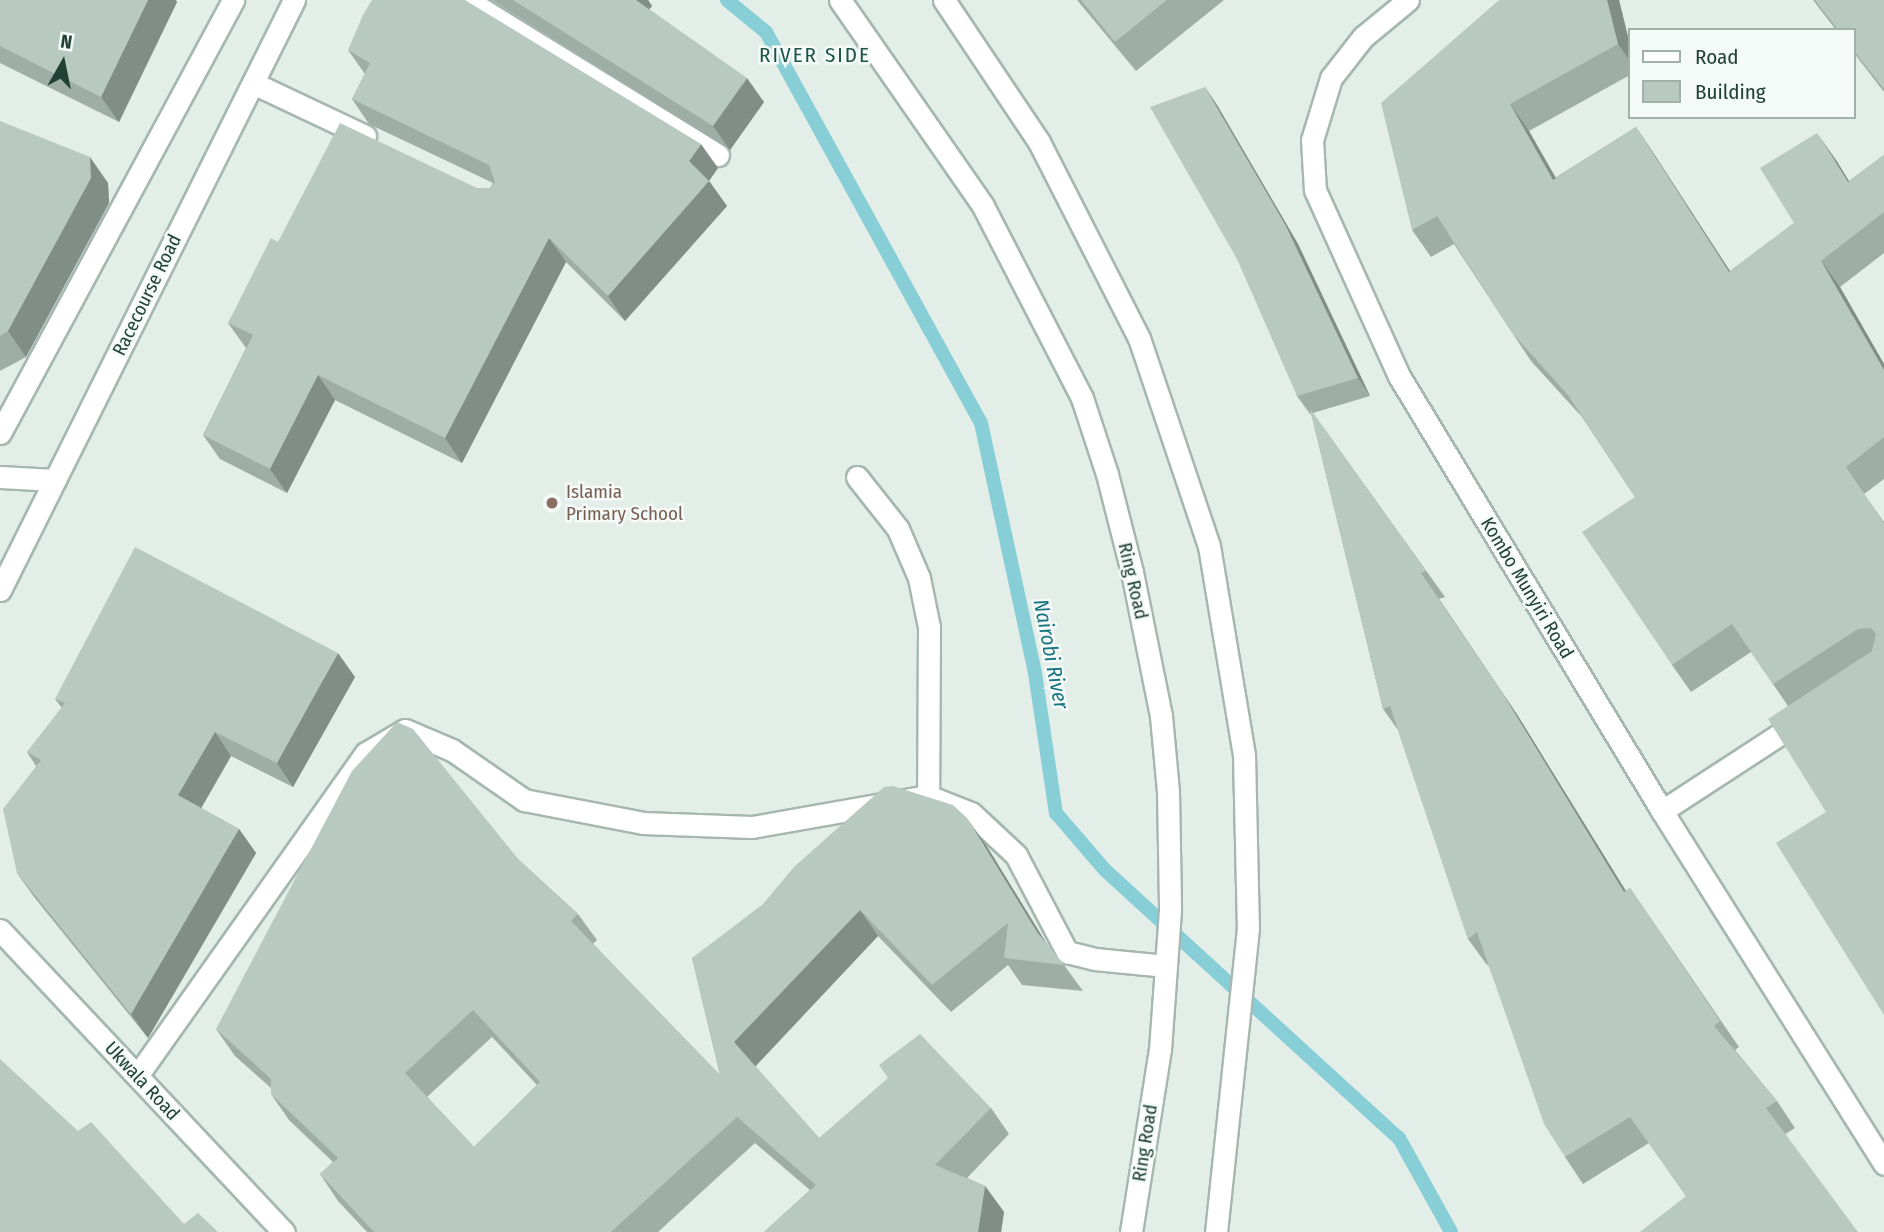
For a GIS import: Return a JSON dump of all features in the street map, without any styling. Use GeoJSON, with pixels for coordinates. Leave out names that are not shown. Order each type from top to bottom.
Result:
{"type":"FeatureCollection","features":[{"type":"Feature","properties":{"kind":"main road"},"geometry":{"type":"LineString","coordinates":[[0,433],[233,0]]}},
{"type":"Feature","properties":{"kind":"main road","name":"Racecourse Road"},"geometry":{"type":"LineString","coordinates":[[0,590],[294,0]]}},
{"type":"Feature","properties":{"kind":"main road"},"geometry":{"type":"LineString","coordinates":[[467,0],[718,155]]}},
{"type":"Feature","properties":{"kind":"main road","name":"Ring Road"},"geometry":{"type":"LineString","coordinates":[[841,0],[983,206],[1082,398],[1107,474],[1161,716],[1168,791],[1170,910],[1160,1049],[1131,1232]]}},
{"type":"Feature","properties":{"kind":"main road"},"geometry":{"type":"LineString","coordinates":[[944,0],[1039,142],[1139,338],[1209,546],[1244,755],[1245,957],[1216,1232]]}},
{"type":"Feature","properties":{"kind":"main road","name":"Kombo Munyiri Road"},"geometry":{"type":"LineString","coordinates":[[1408,0],[1363,37],[1331,78],[1312,140],[1315,190],[1399,376],[1662,811],[1884,1164]]}},
{"type":"Feature","properties":{"kind":"main road"},"geometry":{"type":"LineString","coordinates":[[253,83],[389,148]]}},
{"type":"Feature","properties":{"kind":"main road"},"geometry":{"type":"LineString","coordinates":[[0,477],[55,480]]}},
{"type":"Feature","properties":{"kind":"main road"},"geometry":{"type":"LineString","coordinates":[[858,477],[898,529],[919,578],[929,627],[928,796]]}},
{"type":"Feature","properties":{"kind":"main road"},"geometry":{"type":"LineString","coordinates":[[1662,811],[1825,705]]}},
{"type":"Feature","properties":{"kind":"main road"},"geometry":{"type":"LineString","coordinates":[[137,1076],[366,752],[405,730],[452,750],[524,800],[643,823],[752,827],[928,796],[971,813],[1016,855],[1068,952],[1095,959],[1167,964]]}},
{"type":"Feature","properties":{"kind":"main road","name":"Ukwala Road"},"geometry":{"type":"LineString","coordinates":[[0,930],[284,1232]]}},
{"type":"Feature","properties":{"kind":"building"},"geometry":{"type":"Polygon","coordinates":[[[0,0],[148,0],[101,97],[0,46],[0,0]]]}},
{"type":"Feature","properties":{"kind":"building"},"geometry":{"type":"Polygon","coordinates":[[[372,0],[465,0],[701,144],[689,161],[709,181],[608,296],[549,238],[445,438],[318,375],[270,469],[203,435],[253,335],[228,323],[271,238],[278,242],[340,123],[477,188],[490,188],[495,182],[489,165],[352,99],[370,63],[348,50],[372,0]]]}},
{"type":"Feature","properties":{"kind":"building"},"geometry":{"type":"Polygon","coordinates":[[[513,0],[636,0],[747,78],[713,126],[513,0]]]}},
{"type":"Feature","properties":{"kind":"building"},"geometry":{"type":"Polygon","coordinates":[[[1081,0],[1167,0],[1115,42],[1081,0]]]}},
{"type":"Feature","properties":{"kind":"building"},"geometry":{"type":"Polygon","coordinates":[[[1499,0],[1607,0],[1618,44],[1510,104],[1553,180],[1636,127],[1729,272],[1794,223],[1760,168],[1817,133],[1848,182],[1884,155],[1884,212],[1821,261],[1884,370],[1884,437],[1846,467],[1884,523],[1884,1015],[1776,843],[1826,812],[1768,719],[1872,651],[1876,634],[1871,628],[1858,629],[1773,684],[1732,624],[1672,665],[1582,532],[1635,497],[1568,395],[1513,334],[1437,216],[1412,230],[1381,103],[1499,0]]]}},
{"type":"Feature","properties":{"kind":"building"},"geometry":{"type":"Polygon","coordinates":[[[1815,0],[1884,0],[1884,89],[1856,54],[1856,28],[1836,28],[1815,0]]]}},
{"type":"Feature","properties":{"kind":"building"},"geometry":{"type":"Polygon","coordinates":[[[1205,87],[1286,226],[1358,378],[1297,396],[1237,259],[1150,107],[1205,87]]]}},
{"type":"Feature","properties":{"kind":"building"},"geometry":{"type":"Polygon","coordinates":[[[0,121],[90,157],[91,178],[8,331],[0,336],[0,121]]]}},
{"type":"Feature","properties":{"kind":"building"},"geometry":{"type":"Polygon","coordinates":[[[1310,409],[1426,571],[1421,573],[1500,689],[1624,892],[1630,888],[1720,1021],[1714,1026],[1777,1101],[1766,1108],[1858,1232],[1640,1232],[1686,1196],[1630,1117],[1565,1157],[1544,1124],[1477,932],[1468,939],[1390,706],[1383,709],[1310,409]]]}},
{"type":"Feature","properties":{"kind":"building"},"geometry":{"type":"Polygon","coordinates":[[[135,547],[338,653],[277,763],[215,732],[178,795],[239,829],[131,1014],[17,873],[3,809],[41,760],[27,752],[65,703],[55,699],[135,547]]]}},
{"type":"Feature","properties":{"kind":"building"},"geometry":{"type":"Polygon","coordinates":[[[397,722],[413,729],[519,860],[578,914],[571,921],[720,1075],[692,958],[763,904],[794,867],[884,787],[893,786],[953,805],[967,818],[1037,932],[1064,965],[1004,958],[1008,923],[932,985],[860,910],[734,1042],[819,1138],[888,1078],[879,1065],[920,1034],[991,1108],[935,1165],[985,1186],[978,1232],[764,1232],[816,1185],[737,1117],[611,1232],[374,1232],[320,1174],[338,1158],[271,1094],[271,1079],[216,1029],[352,771],[397,722]],[[473,1010],[405,1073],[474,1147],[540,1082],[473,1010]]]}},
{"type":"Feature","properties":{"kind":"building"},"geometry":{"type":"Polygon","coordinates":[[[0,1059],[78,1131],[91,1122],[184,1224],[198,1213],[218,1232],[0,1232],[0,1059]]]}},
{"type":"Feature","properties":{"kind":"waterway","name":"Nairobi River"},"geometry":{"type":"LineString","coordinates":[[727,0],[766,32],[981,423],[1035,673],[1056,813],[1105,870],[1399,1138],[1451,1232]]}},
{"type":"Feature","properties":{"kind":"place","name":"Islamia Primary School"},"geometry":{"type":"Point","coordinates":[552,503]}},
{"type":"Feature","properties":{"kind":"district","name":"RIVER SIDE"},"geometry":{"type":"Point","coordinates":[815,55]}}]}
